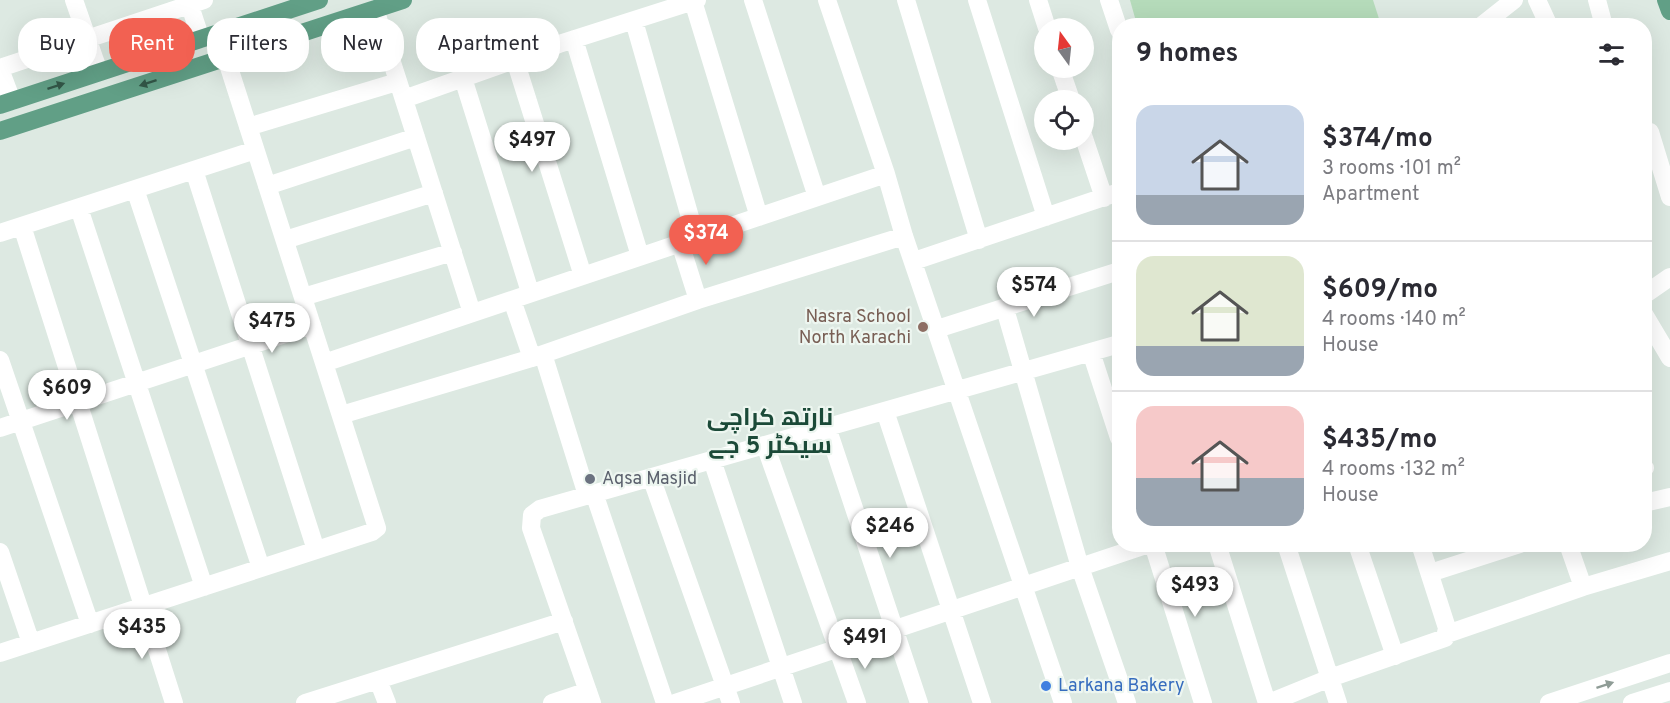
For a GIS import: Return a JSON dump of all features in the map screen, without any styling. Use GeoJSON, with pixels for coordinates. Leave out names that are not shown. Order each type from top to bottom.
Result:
{"type":"FeatureCollection","features":[{"type":"Feature","properties":{"kind":"main road"},"geometry":{"type":"LineString","coordinates":[[6,103],[201,39],[290,4],[318,0]]}},
{"type":"Feature","properties":{"kind":"main road"},"geometry":{"type":"LineString","coordinates":[[309,31],[404,0]]}},
{"type":"Feature","properties":{"kind":"main road"},"geometry":{"type":"LineString","coordinates":[[1666,0],[1670,11]]}},
{"type":"Feature","properties":{"kind":"main road"},"geometry":{"type":"LineString","coordinates":[[0,131],[207,64]]}},
{"type":"Feature","properties":{"kind":"street"},"geometry":{"type":"LineString","coordinates":[[74,0],[80,18]]}},
{"type":"Feature","properties":{"kind":"street"},"geometry":{"type":"LineString","coordinates":[[753,0],[816,197]]}},
{"type":"Feature","properties":{"kind":"street"},"geometry":{"type":"LineString","coordinates":[[827,0],[886,174],[904,236],[1063,703]]}},
{"type":"Feature","properties":{"kind":"street"},"geometry":{"type":"LineString","coordinates":[[906,0],[979,240]]}},
{"type":"Feature","properties":{"kind":"street"},"geometry":{"type":"LineString","coordinates":[[977,0],[1046,217]]}},
{"type":"Feature","properties":{"kind":"street"},"geometry":{"type":"LineString","coordinates":[[1038,0],[1044,18]]}},
{"type":"Feature","properties":{"kind":"street"},"geometry":{"type":"LineString","coordinates":[[1109,0],[1115,18]]}},
{"type":"Feature","properties":{"kind":"street"},"geometry":{"type":"LineString","coordinates":[[1491,18],[1514,0]]}},
{"type":"Feature","properties":{"kind":"street"},"geometry":{"type":"LineString","coordinates":[[1537,0],[1545,18]]}},
{"type":"Feature","properties":{"kind":"street"},"geometry":{"type":"LineString","coordinates":[[1597,0],[1602,18]]}},
{"type":"Feature","properties":{"kind":"street"},"geometry":{"type":"LineString","coordinates":[[560,44],[695,1],[759,216]]}},
{"type":"Feature","properties":{"kind":"street"},"geometry":{"type":"LineString","coordinates":[[97,35],[194,2],[201,39]]}},
{"type":"Feature","properties":{"kind":"street"},"geometry":{"type":"LineString","coordinates":[[375,9],[472,313]]}},
{"type":"Feature","properties":{"kind":"street"},"geometry":{"type":"LineString","coordinates":[[634,21],[688,240],[698,300]]}},
{"type":"Feature","properties":{"kind":"street"},"geometry":{"type":"LineString","coordinates":[[574,39],[640,256]]}},
{"type":"Feature","properties":{"kind":"street"},"geometry":{"type":"LineString","coordinates":[[6,103],[0,69],[18,63]]}},
{"type":"Feature","properties":{"kind":"street"},"geometry":{"type":"LineString","coordinates":[[97,66],[99,72]]}},
{"type":"Feature","properties":{"kind":"street"},"geometry":{"type":"LineString","coordinates":[[0,653],[372,532],[376,528],[230,72]]}},
{"type":"Feature","properties":{"kind":"street"},"geometry":{"type":"LineString","coordinates":[[404,99],[480,72]]}},
{"type":"Feature","properties":{"kind":"street"},"geometry":{"type":"LineString","coordinates":[[519,72],[583,276]]}},
{"type":"Feature","properties":{"kind":"street"},"geometry":{"type":"LineString","coordinates":[[463,78],[530,292]]}},
{"type":"Feature","properties":{"kind":"street"},"geometry":{"type":"LineString","coordinates":[[248,127],[397,82]]}},
{"type":"Feature","properties":{"kind":"street"},"geometry":{"type":"LineString","coordinates":[[267,186],[416,137]]}},
{"type":"Feature","properties":{"kind":"street"},"geometry":{"type":"LineString","coordinates":[[1652,138],[1670,197]]}},
{"type":"Feature","properties":{"kind":"street"},"geometry":{"type":"LineString","coordinates":[[0,234],[255,150]]}},
{"type":"Feature","properties":{"kind":"street"},"geometry":{"type":"LineString","coordinates":[[914,261],[1111,195],[1090,150]]}},
{"type":"Feature","properties":{"kind":"street"},"geometry":{"type":"LineString","coordinates":[[194,170],[316,550]]}},
{"type":"Feature","properties":{"kind":"street"},"geometry":{"type":"LineString","coordinates":[[324,363],[886,174]]}},
{"type":"Feature","properties":{"kind":"street"},"geometry":{"type":"LineString","coordinates":[[135,189],[261,568]]}},
{"type":"Feature","properties":{"kind":"street"},"geometry":{"type":"LineString","coordinates":[[285,240],[434,193]]}},
{"type":"Feature","properties":{"kind":"street"},"geometry":{"type":"LineString","coordinates":[[79,208],[204,587]]}},
{"type":"Feature","properties":{"kind":"street"},"geometry":{"type":"LineString","coordinates":[[22,226],[174,703]]}},
{"type":"Feature","properties":{"kind":"street"},"geometry":{"type":"LineString","coordinates":[[341,415],[537,356],[698,300],[904,236]]}},
{"type":"Feature","properties":{"kind":"street"},"geometry":{"type":"LineString","coordinates":[[303,297],[453,252]]}},
{"type":"Feature","properties":{"kind":"street"},"geometry":{"type":"LineString","coordinates":[[937,329],[1112,273]]}},
{"type":"Feature","properties":{"kind":"street"},"geometry":{"type":"LineString","coordinates":[[1652,289],[1670,277]]}},
{"type":"Feature","properties":{"kind":"street"},"geometry":{"type":"LineString","coordinates":[[512,300],[537,356],[591,494],[665,703]]}},
{"type":"Feature","properties":{"kind":"street"},"geometry":{"type":"LineString","coordinates":[[1005,309],[1080,567],[1127,703]]}},
{"type":"Feature","properties":{"kind":"street"},"geometry":{"type":"LineString","coordinates":[[0,428],[312,325]]}},
{"type":"Feature","properties":{"kind":"street"},"geometry":{"type":"LineString","coordinates":[[1652,343],[1670,358]]}},
{"type":"Feature","properties":{"kind":"street"},"geometry":{"type":"LineString","coordinates":[[552,703],[590,697],[531,528],[532,515],[540,509],[1112,346]]}},
{"type":"Feature","properties":{"kind":"street"},"geometry":{"type":"LineString","coordinates":[[1091,352],[1112,416]]}},
{"type":"Feature","properties":{"kind":"street"},"geometry":{"type":"LineString","coordinates":[[0,360],[90,624]]}},
{"type":"Feature","properties":{"kind":"street"},"geometry":{"type":"LineString","coordinates":[[885,411],[982,703]]}},
{"type":"Feature","properties":{"kind":"street"},"geometry":{"type":"LineString","coordinates":[[827,427],[919,703]]}},
{"type":"Feature","properties":{"kind":"street"},"geometry":{"type":"LineString","coordinates":[[765,445],[839,648],[856,703]]}},
{"type":"Feature","properties":{"kind":"street"},"geometry":{"type":"LineString","coordinates":[[712,460],[793,703]]}},
{"type":"Feature","properties":{"kind":"street"},"geometry":{"type":"LineString","coordinates":[[651,477],[728,694]]}},
{"type":"Feature","properties":{"kind":"street"},"geometry":{"type":"LineString","coordinates":[[1652,501],[1670,497]]}},
{"type":"Feature","properties":{"kind":"street"},"geometry":{"type":"LineString","coordinates":[[0,552],[31,643]]}},
{"type":"Feature","properties":{"kind":"street"},"geometry":{"type":"LineString","coordinates":[[675,703],[728,694],[781,667],[1126,552]]}},
{"type":"Feature","properties":{"kind":"street"},"geometry":{"type":"LineString","coordinates":[[1154,552],[1203,703]]}},
{"type":"Feature","properties":{"kind":"street"},"geometry":{"type":"LineString","coordinates":[[1220,552],[1268,703],[1330,678],[1439,642],[1447,634],[1583,587],[1670,561]]}},
{"type":"Feature","properties":{"kind":"street"},"geometry":{"type":"LineString","coordinates":[[1289,552],[1338,703]]}},
{"type":"Feature","properties":{"kind":"street"},"geometry":{"type":"LineString","coordinates":[[1360,552],[1395,656]]}},
{"type":"Feature","properties":{"kind":"street"},"geometry":{"type":"LineString","coordinates":[[1423,552],[1447,634]]}},
{"type":"Feature","properties":{"kind":"street"},"geometry":{"type":"LineString","coordinates":[[1430,573],[1495,552]]}},
{"type":"Feature","properties":{"kind":"street"},"geometry":{"type":"LineString","coordinates":[[1571,552],[1583,587]]}},
{"type":"Feature","properties":{"kind":"street"},"geometry":{"type":"LineString","coordinates":[[305,703],[564,621]]}},
{"type":"Feature","properties":{"kind":"street"},"geometry":{"type":"LineString","coordinates":[[1549,703],[1670,663]]}},
{"type":"Feature","properties":{"kind":"street"},"geometry":{"type":"LineString","coordinates":[[378,680],[387,703]]}},
{"type":"Feature","properties":{"kind":"street"},"geometry":{"type":"LineString","coordinates":[[1632,703],[1670,691]]}},
{"type":"Feature","properties":{"kind":"green space"},"geometry":{"type":"Polygon","coordinates":[[[1130,0],[1373,0],[1379,18],[1135,18],[1130,0]]]}},
{"type":"Feature","properties":{"kind":"place","name":"Nasra School North Karachi"},"geometry":{"type":"Point","coordinates":[923,327]}},
{"type":"Feature","properties":{"kind":"place","name":"Aqsa Masjid"},"geometry":{"type":"Point","coordinates":[590,479]}},
{"type":"Feature","properties":{"kind":"place","name":"Larkana Bakery"},"geometry":{"type":"Point","coordinates":[1046,686]}},
{"type":"Feature","properties":{"kind":"district","name":"نارتھ کراچی سیکٹر 5 جے"},"geometry":{"type":"Point","coordinates":[770,433]}}]}
